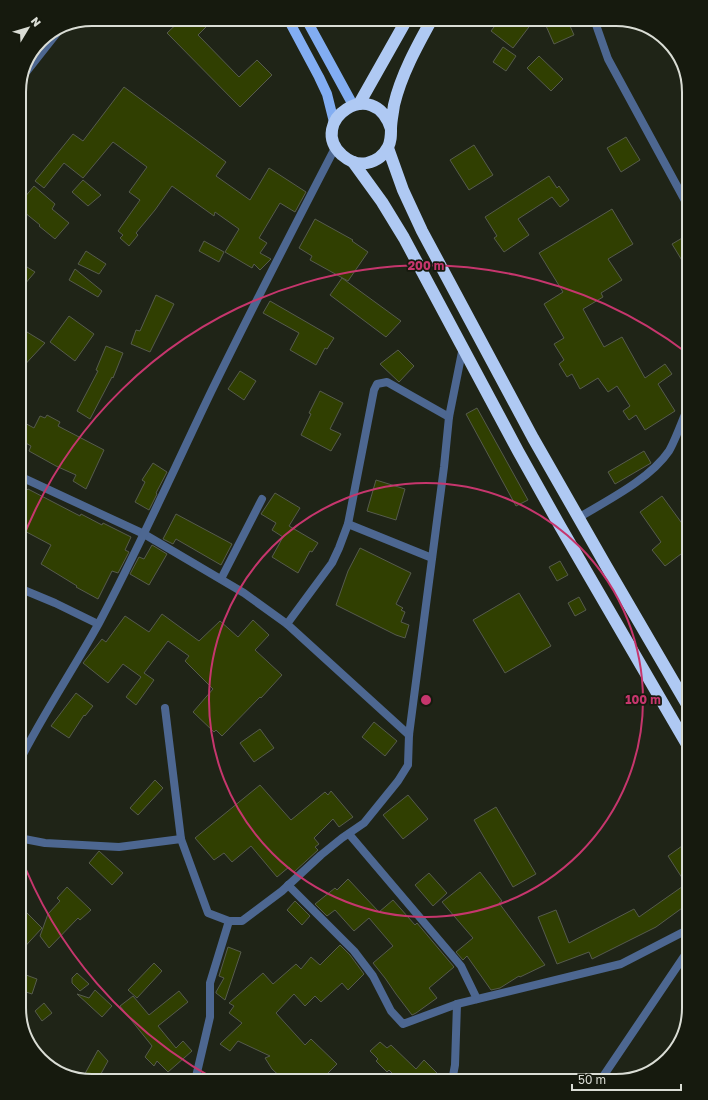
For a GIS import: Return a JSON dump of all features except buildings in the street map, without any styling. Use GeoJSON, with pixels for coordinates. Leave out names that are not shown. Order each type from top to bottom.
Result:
{"type":"FeatureCollection","features":[{"type":"Feature","properties":{"kind":"highway"},"geometry":{"type":"LineString","coordinates":[[356,105],[403,26]]}},
{"type":"Feature","properties":{"kind":"highway"},"geometry":{"type":"LineString","coordinates":[[353,162],[366,163],[373,161],[384,154],[388,148],[390,143],[394,104],[407,68],[428,26]]}},
{"type":"Feature","properties":{"kind":"highway"},"geometry":{"type":"LineString","coordinates":[[391,129],[388,120],[383,113],[376,108],[368,105],[356,105],[345,109],[339,114],[334,122],[332,135],[335,148],[342,155],[353,162],[382,202],[404,238],[560,526],[682,736]]}},
{"type":"Feature","properties":{"kind":"highway"},"geometry":{"type":"LineString","coordinates":[[388,148],[403,190],[422,231],[533,438],[682,696]]}},
{"type":"Feature","properties":{"kind":"main road"},"geometry":{"type":"LineString","coordinates":[[292,26],[327,94],[334,122]]}},
{"type":"Feature","properties":{"kind":"main road"},"geometry":{"type":"LineString","coordinates":[[310,26],[356,105]]}},
{"type":"Feature","properties":{"kind":"street"},"geometry":{"type":"LineString","coordinates":[[596,26],[608,59],[682,195]]}},
{"type":"Feature","properties":{"kind":"street"},"geometry":{"type":"LineString","coordinates":[[33,64],[52,40]]}},
{"type":"Feature","properties":{"kind":"street"},"geometry":{"type":"LineString","coordinates":[[26,748],[98,624],[144,534],[267,279],[335,148]]}},
{"type":"Feature","properties":{"kind":"street"},"geometry":{"type":"LineString","coordinates":[[165,708],[181,839],[208,913],[229,921],[242,921],[288,885],[321,855],[364,823],[398,781],[408,765],[409,735],[444,467],[449,417],[463,347]]}},
{"type":"Feature","properties":{"kind":"street"},"geometry":{"type":"LineString","coordinates":[[287,624],[332,563],[348,524],[374,390],[377,384],[387,382],[449,417]]}},
{"type":"Feature","properties":{"kind":"street"},"geometry":{"type":"LineString","coordinates":[[578,518],[627,489],[648,474],[669,450],[682,421]]}},
{"type":"Feature","properties":{"kind":"street"},"geometry":{"type":"LineString","coordinates":[[26,479],[144,534],[244,593],[287,624],[409,735]]}},
{"type":"Feature","properties":{"kind":"street"},"geometry":{"type":"LineString","coordinates":[[221,579],[262,499]]}},
{"type":"Feature","properties":{"kind":"street"},"geometry":{"type":"LineString","coordinates":[[348,524],[432,558]]}},
{"type":"Feature","properties":{"kind":"street"},"geometry":{"type":"LineString","coordinates":[[26,591],[98,624]]}},
{"type":"Feature","properties":{"kind":"street"},"geometry":{"type":"LineString","coordinates":[[349,834],[461,966],[477,999]]}},
{"type":"Feature","properties":{"kind":"street"},"geometry":{"type":"LineString","coordinates":[[26,839],[45,843],[119,847],[181,839]]}},
{"type":"Feature","properties":{"kind":"street"},"geometry":{"type":"LineString","coordinates":[[288,885],[354,951],[373,976],[391,1012],[403,1024],[457,1004],[621,964],[682,933]]}},
{"type":"Feature","properties":{"kind":"street"},"geometry":{"type":"LineString","coordinates":[[197,1074],[210,1017],[210,983],[229,921]]}},
{"type":"Feature","properties":{"kind":"street"},"geometry":{"type":"LineString","coordinates":[[605,1074],[682,959]]}},
{"type":"Feature","properties":{"kind":"street"},"geometry":{"type":"LineString","coordinates":[[453,1074],[455,1065],[457,1004]]}}]}
